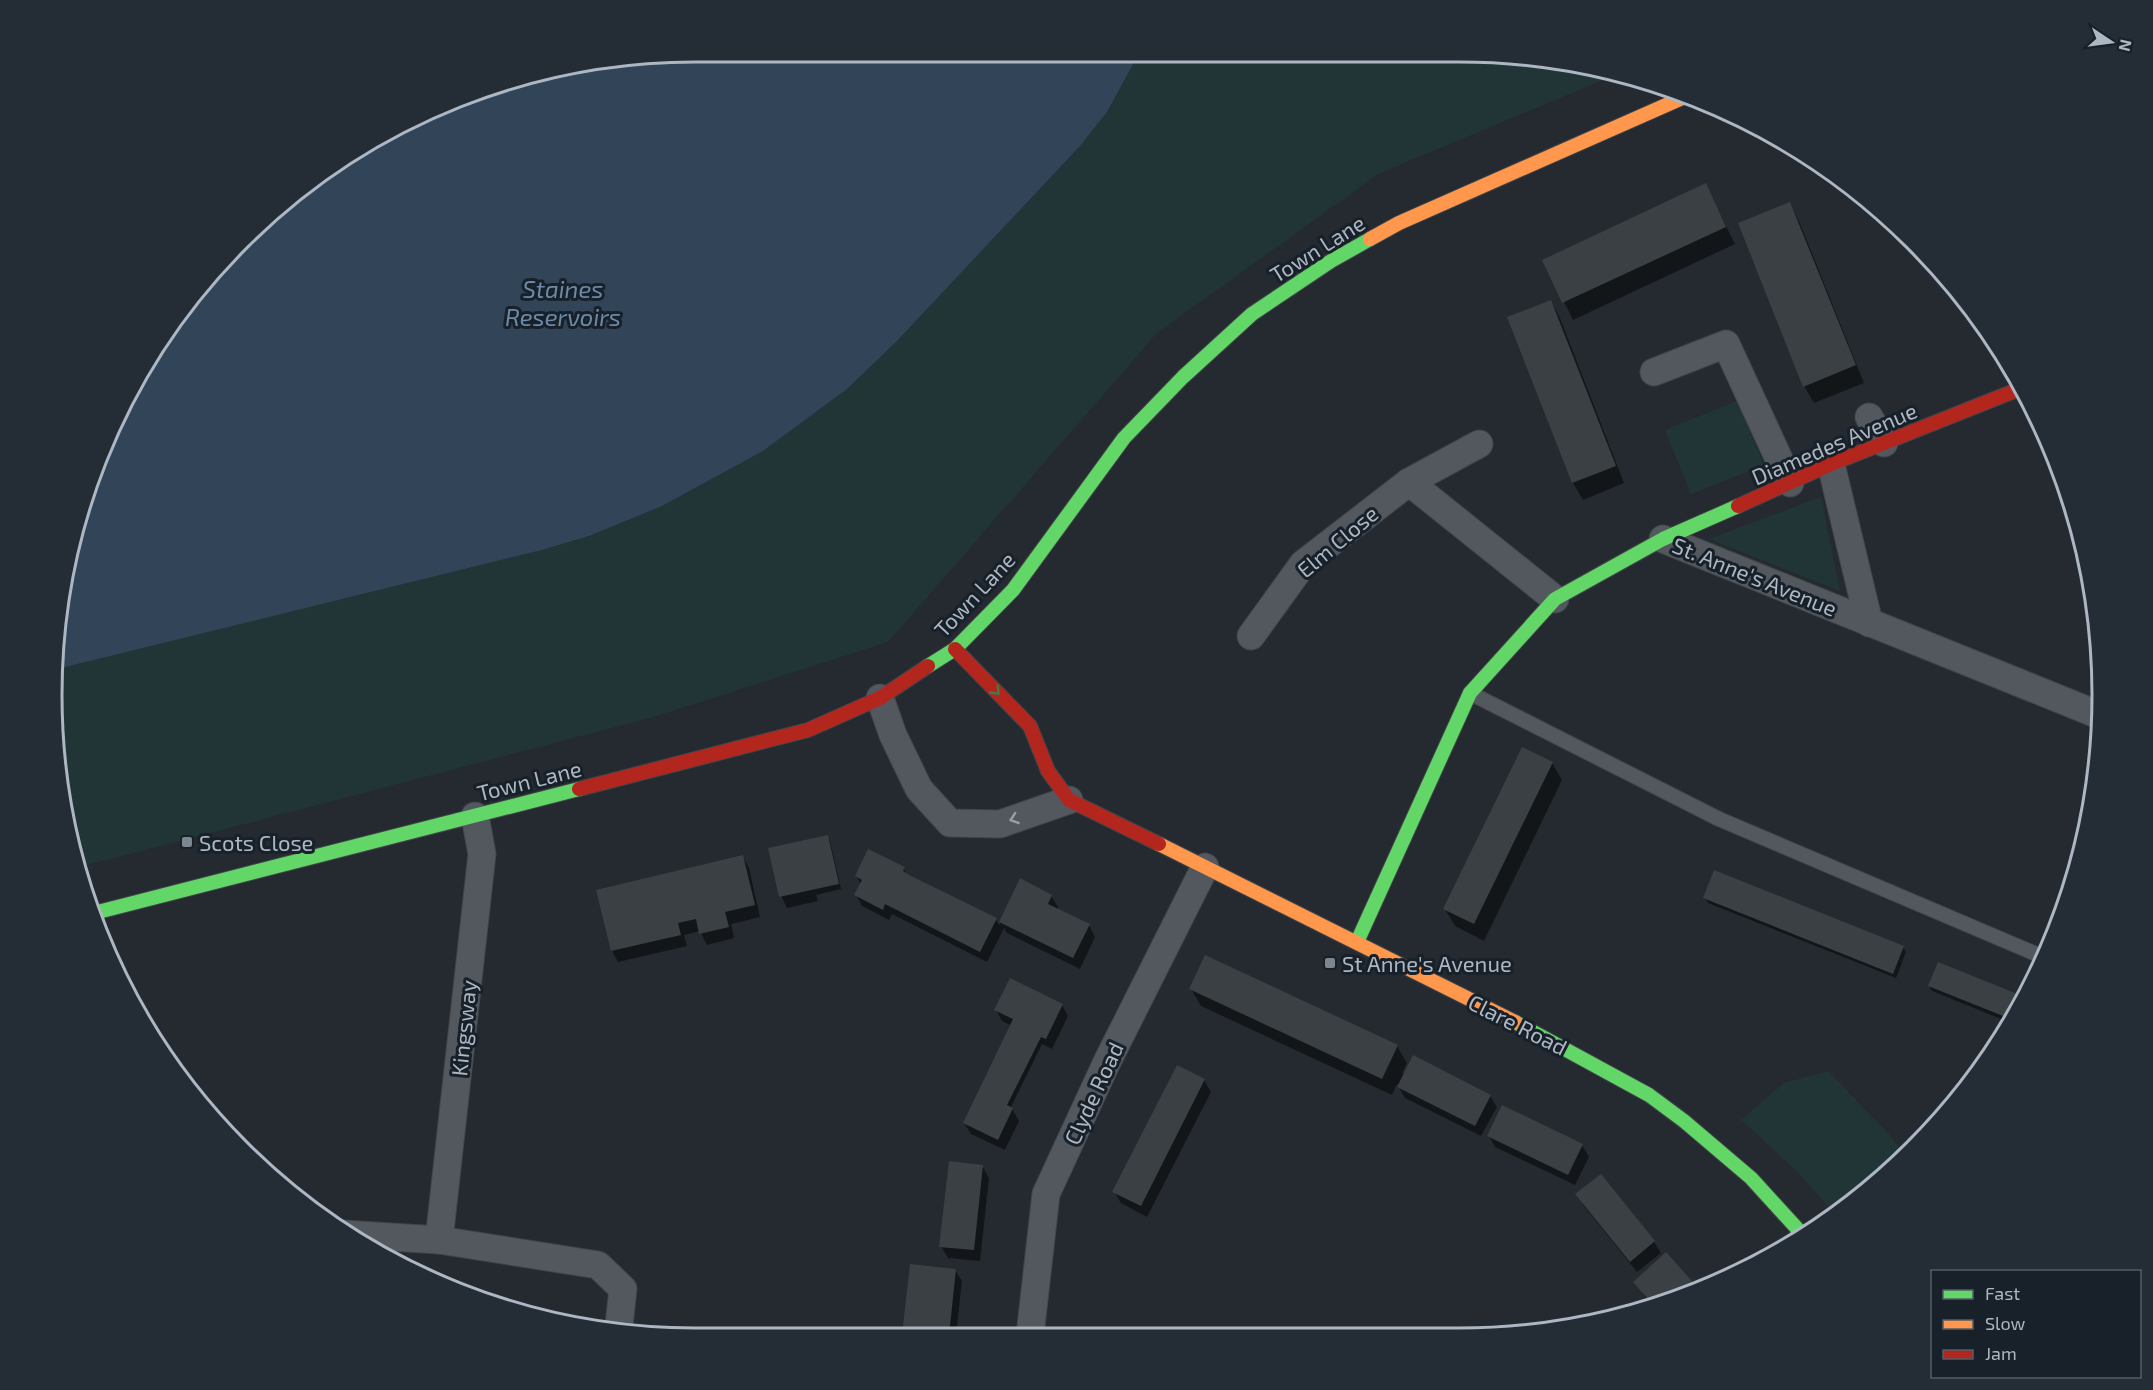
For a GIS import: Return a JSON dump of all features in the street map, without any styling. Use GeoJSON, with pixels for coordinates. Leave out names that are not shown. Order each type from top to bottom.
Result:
{"type":"FeatureCollection","features":[{"type":"Feature","properties":{"kind":"street","name":"Town Lane"},"geometry":{"type":"LineString","coordinates":[[100,911],[808,730],[880,698],[955,649],[1013,590],[1124,438],[1183,377],[1252,314],[1330,261],[1399,223],[1676,101]]}},
{"type":"Feature","properties":{"kind":"street"},"geometry":{"type":"LineString","coordinates":[[1654,372],[1726,344],[1790,483]]}},
{"type":"Feature","properties":{"kind":"street","name":"Diamedes Avenue"},"geometry":{"type":"LineString","coordinates":[[1663,538],[1831,465],[2014,391]]}},
{"type":"Feature","properties":{"kind":"street"},"geometry":{"type":"LineString","coordinates":[[1869,417],[1884,443]]}},
{"type":"Feature","properties":{"kind":"street","name":"Elm Close"},"geometry":{"type":"LineString","coordinates":[[1251,636],[1303,564],[1409,482],[1479,444]]}},
{"type":"Feature","properties":{"kind":"street"},"geometry":{"type":"LineString","coordinates":[[1831,465],[1869,623]]}},
{"type":"Feature","properties":{"kind":"street"},"geometry":{"type":"LineString","coordinates":[[1409,482],[1555,599]]}},
{"type":"Feature","properties":{"kind":"street","name":"St. Anne's Avenue"},"geometry":{"type":"LineString","coordinates":[[1357,942],[1470,693],[1555,599],[1663,538],[2091,712]]}},
{"type":"Feature","properties":{"kind":"street","name":"Clare Road"},"geometry":{"type":"LineString","coordinates":[[955,649],[1030,726],[1048,771],[1069,800],[1558,1044],[1649,1095],[1684,1121],[1751,1178],[1798,1229]]}},
{"type":"Feature","properties":{"kind":"street"},"geometry":{"type":"LineString","coordinates":[[880,698],[893,735],[919,789],[950,823],[1000,824],[1069,800]]}},
{"type":"Feature","properties":{"kind":"street","name":"Kingsway"},"geometry":{"type":"LineString","coordinates":[[439,1240],[482,854],[475,816]]}},
{"type":"Feature","properties":{"kind":"street","name":"Clyde Road"},"geometry":{"type":"LineString","coordinates":[[1031,1328],[1046,1194],[1106,1064],[1205,867]]}},
{"type":"Feature","properties":{"kind":"street"},"geometry":{"type":"LineString","coordinates":[[364,1235],[439,1240],[598,1264],[623,1289],[619,1324]]}},
{"type":"Feature","properties":{"kind":"lane"},"geometry":{"type":"LineString","coordinates":[[1470,693],[1719,819],[2035,954]]}},
{"type":"Feature","properties":{"kind":"shaded area"},"geometry":{"type":"Polygon","coordinates":[[[1134,62],[1499,63],[1541,67],[1605,79],[1378,174],[1157,333],[888,642],[650,718],[85,866],[67,778],[63,736],[63,668],[542,550],[589,536],[662,506],[763,451],[847,389],[897,341],[1080,146],[1107,112],[1134,62]]]}},
{"type":"Feature","properties":{"kind":"shaded area"},"geometry":{"type":"Polygon","coordinates":[[[1737,401],[1764,465],[1691,494],[1665,430],[1737,401]]]}},
{"type":"Feature","properties":{"kind":"shaded area"},"geometry":{"type":"Polygon","coordinates":[[[1821,497],[1840,591],[1709,539],[1821,497]]]}},
{"type":"Feature","properties":{"kind":"shaded area"},"geometry":{"type":"Polygon","coordinates":[[[1828,1071],[1900,1148],[1829,1208],[1801,1175],[1741,1120],[1784,1083],[1828,1071]]]}},
{"type":"Feature","properties":{"kind":"water","name":"Staines Reservoirs"},"geometry":{"type":"Polygon","coordinates":[[[695,62],[1134,62],[1107,112],[1080,146],[897,341],[847,389],[763,451],[662,506],[589,536],[542,550],[63,668],[67,612],[83,531],[110,453],[146,378],[192,309],[247,247],[309,192],[378,146],[415,127],[491,95],[531,83],[612,67],[695,62]]]}},
{"type":"Feature","properties":{"kind":"building"},"geometry":{"type":"Polygon","coordinates":[[[1706,183],[1726,227],[1562,303],[1542,260],[1706,183]]]}},
{"type":"Feature","properties":{"kind":"building"},"geometry":{"type":"Polygon","coordinates":[[[1790,202],[1856,365],[1803,387],[1738,223],[1790,202]]]}},
{"type":"Feature","properties":{"kind":"building"},"geometry":{"type":"Polygon","coordinates":[[[1551,300],[1616,466],[1572,483],[1507,317],[1551,300]]]}},
{"type":"Feature","properties":{"kind":"building"},"geometry":{"type":"Polygon","coordinates":[[[1522,747],[1553,762],[1474,924],[1443,909],[1522,747]]]}},
{"type":"Feature","properties":{"kind":"building"},"geometry":{"type":"Polygon","coordinates":[[[828,835],[839,884],[779,897],[768,848],[828,835]]]}},
{"type":"Feature","properties":{"kind":"building"},"geometry":{"type":"Polygon","coordinates":[[[868,849],[905,867],[903,871],[909,875],[997,918],[980,952],[885,904],[883,910],[854,895],[862,880],[855,876],[868,849]]]}},
{"type":"Feature","properties":{"kind":"building"},"geometry":{"type":"Polygon","coordinates":[[[743,855],[755,905],[725,912],[729,927],[699,934],[696,919],[678,923],[681,935],[611,951],[596,890],[743,855]]]}},
{"type":"Feature","properties":{"kind":"building"},"geometry":{"type":"Polygon","coordinates":[[[1714,870],[1904,946],[1893,974],[1703,898],[1714,870]]]}},
{"type":"Feature","properties":{"kind":"building"},"geometry":{"type":"Polygon","coordinates":[[[1020,878],[1052,895],[1048,904],[1090,924],[1073,958],[999,922],[1020,878]]]}},
{"type":"Feature","properties":{"kind":"building"},"geometry":{"type":"Polygon","coordinates":[[[1205,955],[1398,1045],[1382,1079],[1189,989],[1205,955]]]}},
{"type":"Feature","properties":{"kind":"building"},"geometry":{"type":"Polygon","coordinates":[[[1938,962],[2016,994],[2004,1016],[1928,986],[1938,962]]]}},
{"type":"Feature","properties":{"kind":"building"},"geometry":{"type":"Polygon","coordinates":[[[1010,978],[1063,1004],[1046,1039],[1041,1037],[1007,1105],[1013,1108],[998,1140],[963,1123],[1013,1019],[994,1010],[1010,978]]]}},
{"type":"Feature","properties":{"kind":"building"},"geometry":{"type":"Polygon","coordinates":[[[1413,1055],[1491,1095],[1475,1126],[1397,1087],[1413,1055]]]}},
{"type":"Feature","properties":{"kind":"building"},"geometry":{"type":"Polygon","coordinates":[[[1177,1065],[1205,1079],[1141,1206],[1112,1192],[1177,1065]]]}},
{"type":"Feature","properties":{"kind":"building"},"geometry":{"type":"Polygon","coordinates":[[[1502,1105],[1583,1144],[1568,1175],[1487,1136],[1502,1105]]]}},
{"type":"Feature","properties":{"kind":"building"},"geometry":{"type":"Polygon","coordinates":[[[949,1161],[983,1165],[974,1250],[939,1247],[949,1161]]]}},
{"type":"Feature","properties":{"kind":"building"},"geometry":{"type":"Polygon","coordinates":[[[1601,1174],[1655,1241],[1630,1262],[1575,1194],[1601,1174]]]}},
{"type":"Feature","properties":{"kind":"building"},"geometry":{"type":"Polygon","coordinates":[[[1666,1252],[1693,1283],[1648,1299],[1633,1282],[1666,1252]]]}},
{"type":"Feature","properties":{"kind":"building"},"geometry":{"type":"Polygon","coordinates":[[[910,1264],[956,1269],[950,1328],[903,1328],[910,1264]]]}},
{"type":"Feature","properties":{"kind":"traffic: fast"},"geometry":{"type":"LineString","coordinates":[[928,666],[955,649],[1013,590],[1124,438],[1183,377],[1252,314],[1331,261],[1370,239]]}},
{"type":"Feature","properties":{"kind":"traffic: fast"},"geometry":{"type":"LineString","coordinates":[[1357,942],[1470,693],[1555,599],[1663,539],[1738,506]]}},
{"type":"Feature","properties":{"kind":"traffic: fast"},"geometry":{"type":"LineString","coordinates":[[100,911],[579,789]]}},
{"type":"Feature","properties":{"kind":"traffic: fast"},"geometry":{"type":"LineString","coordinates":[[1515,1022],[1649,1095],[1684,1121],[1751,1178],[1798,1230]]}},
{"type":"Feature","properties":{"kind":"traffic: slow"},"geometry":{"type":"LineString","coordinates":[[1370,239],[1399,223],[1676,101]]}},
{"type":"Feature","properties":{"kind":"traffic: slow"},"geometry":{"type":"LineString","coordinates":[[1159,844],[1515,1022]]}},
{"type":"Feature","properties":{"kind":"traffic: jam"},"geometry":{"type":"LineString","coordinates":[[1738,506],[1831,464],[2014,391]]}},
{"type":"Feature","properties":{"kind":"traffic: jam"},"geometry":{"type":"LineString","coordinates":[[955,649],[1030,726],[1048,771],[1069,800],[1159,844]]}},
{"type":"Feature","properties":{"kind":"traffic: jam"},"geometry":{"type":"LineString","coordinates":[[579,789],[808,730],[880,698],[928,666]]}},
{"type":"Feature","properties":{"kind":"place","name":"Scots Close"},"geometry":{"type":"Point","coordinates":[187,842]}},
{"type":"Feature","properties":{"kind":"place","name":"St Anne's Avenue"},"geometry":{"type":"Point","coordinates":[1330,963]}}]}
